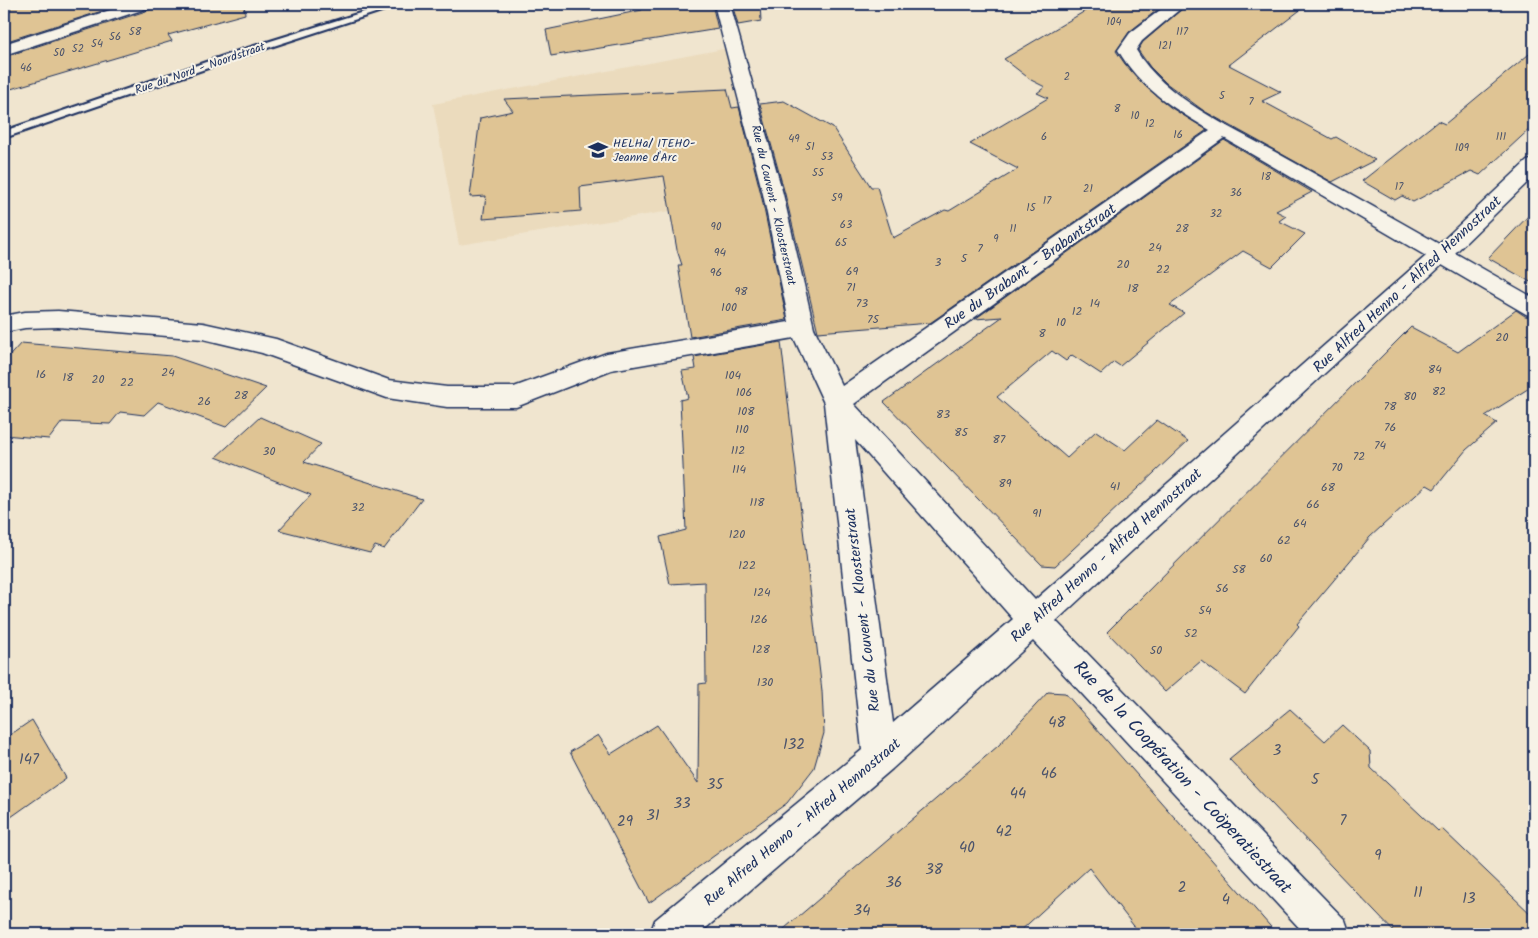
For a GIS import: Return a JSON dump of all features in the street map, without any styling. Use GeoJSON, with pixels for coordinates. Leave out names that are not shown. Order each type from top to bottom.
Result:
{"type":"FeatureCollection","features":[{"type":"Feature","properties":{"kind":"street"},"geometry":{"type":"LineString","coordinates":[[4,50],[144,4]]}},
{"type":"Feature","properties":{"kind":"street","name":"Rue du Couvent - Kloosterstraat"},"geometry":{"type":"LineString","coordinates":[[722,4],[768,172],[802,328],[837,402],[1034,620]]}},
{"type":"Feature","properties":{"kind":"street"},"geometry":{"type":"LineString","coordinates":[[1178,4],[1136,36],[1127,50],[1133,64],[1153,82],[1191,111],[1223,130],[1534,308]]}},
{"type":"Feature","properties":{"kind":"street","name":"Rue du Brabant - Brabantstraat"},"geometry":{"type":"LineString","coordinates":[[837,402],[1223,130]]}},
{"type":"Feature","properties":{"kind":"street","name":"Rue Alfred Henno - Alfred Hennostraat"},"geometry":{"type":"LineString","coordinates":[[669,934],[880,757],[1441,254],[1534,165]]}},
{"type":"Feature","properties":{"kind":"street"},"geometry":{"type":"LineString","coordinates":[[4,324],[25,320],[58,319],[203,332],[267,345],[387,389],[447,397],[516,397],[607,362],[802,328]]}},
{"type":"Feature","properties":{"kind":"street","name":"Rue du Couvent - Kloosterstraat"},"geometry":{"type":"LineString","coordinates":[[837,402],[880,757]]}},
{"type":"Feature","properties":{"kind":"street","name":"Rue de la Coopération - Coöperatiestraat"},"geometry":{"type":"LineString","coordinates":[[1034,620],[1331,934]]}},
{"type":"Feature","properties":{"kind":"lane","name":"Rue du Nord - Noordstraat"},"geometry":{"type":"LineString","coordinates":[[4,135],[242,53],[398,4]]}},
{"type":"Feature","properties":{"kind":"shaded area","name":"HELHa/ ITEHO- Jeanne d'Arc"},"geometry":{"type":"Polygon","coordinates":[[[734,47],[764,196],[459,245],[433,104],[734,47]]]}},
{"type":"Feature","properties":{"kind":"building"},"geometry":{"type":"Polygon","coordinates":[[[8,4],[124,4],[4,42],[4,12],[11,10],[8,4]]]}},
{"type":"Feature","properties":{"kind":"building"},"geometry":{"type":"Polygon","coordinates":[[[155,4],[244,4],[245,14],[168,35],[172,41],[4,91],[4,57],[152,9],[155,4]]]}},
{"type":"Feature","properties":{"kind":"building"},"geometry":{"type":"Polygon","coordinates":[[[639,4],[712,4],[718,29],[551,56],[546,30],[642,10],[639,4]]]}},
{"type":"Feature","properties":{"kind":"building"},"geometry":{"type":"Polygon","coordinates":[[[732,4],[760,4],[761,21],[738,25],[732,4]]]}},
{"type":"Feature","properties":{"kind":"building"},"geometry":{"type":"Polygon","coordinates":[[[1097,4],[1165,4],[1129,32],[1116,51],[1146,87],[1170,107],[1207,130],[930,323],[818,332],[785,194],[760,104],[784,101],[833,128],[871,187],[877,187],[893,238],[945,210],[949,211],[1018,169],[970,144],[1048,98],[1037,93],[1045,87],[1031,80],[1004,59],[1097,4]]]}},
{"type":"Feature","properties":{"kind":"building"},"geometry":{"type":"Polygon","coordinates":[[[1188,4],[1308,4],[1229,65],[1281,92],[1262,101],[1332,139],[1336,137],[1375,160],[1332,182],[1204,111],[1166,83],[1150,67],[1138,50],[1143,42],[1188,4]]]}},
{"type":"Feature","properties":{"kind":"building"},"geometry":{"type":"Polygon","coordinates":[[[1534,50],[1534,125],[1480,175],[1471,171],[1413,202],[1402,196],[1395,200],[1362,181],[1438,121],[1445,124],[1534,50]]]}},
{"type":"Feature","properties":{"kind":"building","name":"HELHa/ ITEHO- Jeanne d'Arc"},"geometry":{"type":"Polygon","coordinates":[[[727,89],[732,108],[739,107],[761,194],[787,320],[690,337],[678,265],[682,265],[677,250],[664,176],[580,187],[581,211],[483,219],[486,196],[470,197],[480,118],[513,111],[504,99],[727,89]]]}},
{"type":"Feature","properties":{"kind":"building"},"geometry":{"type":"Polygon","coordinates":[[[1224,140],[1312,192],[1276,211],[1286,216],[1279,221],[1305,234],[1272,267],[1243,251],[1170,305],[1184,313],[1120,366],[1114,362],[1101,374],[1072,355],[1066,361],[1052,351],[997,397],[1067,458],[1096,431],[1125,450],[1157,420],[1188,441],[1055,566],[1042,565],[884,402],[1002,317],[975,319],[1224,140]]]}},
{"type":"Feature","properties":{"kind":"building"},"geometry":{"type":"Polygon","coordinates":[[[1534,210],[1534,284],[1488,258],[1534,210]]]}},
{"type":"Feature","properties":{"kind":"building"},"geometry":{"type":"Polygon","coordinates":[[[1516,310],[1525,316],[1534,318],[1534,385],[1485,416],[1497,423],[1466,450],[1434,489],[1427,485],[1370,537],[1297,624],[1299,626],[1245,694],[1201,661],[1165,692],[1107,632],[1411,327],[1458,352],[1516,310]]]}},
{"type":"Feature","properties":{"kind":"building"},"geometry":{"type":"Polygon","coordinates":[[[781,342],[822,691],[824,733],[814,768],[787,803],[649,903],[570,752],[598,735],[611,754],[657,725],[698,783],[699,684],[706,683],[705,582],[670,584],[660,537],[686,530],[680,400],[688,398],[682,371],[696,369],[694,357],[781,342]]]}},
{"type":"Feature","properties":{"kind":"building"},"geometry":{"type":"Polygon","coordinates":[[[21,343],[172,356],[266,388],[226,427],[158,402],[144,415],[120,412],[110,424],[62,422],[49,439],[4,435],[4,362],[21,343]]]}},
{"type":"Feature","properties":{"kind":"building"},"geometry":{"type":"Polygon","coordinates":[[[260,417],[321,444],[304,462],[422,499],[384,549],[375,546],[370,553],[279,530],[311,495],[216,457],[260,417]]]}},
{"type":"Feature","properties":{"kind":"building"},"geometry":{"type":"Polygon","coordinates":[[[1048,692],[1065,693],[1277,934],[1140,934],[1089,868],[1017,934],[778,934],[998,746],[1048,692]]]}},
{"type":"Feature","properties":{"kind":"building"},"geometry":{"type":"Polygon","coordinates":[[[1290,709],[1325,741],[1342,725],[1370,751],[1371,768],[1438,831],[1441,828],[1534,917],[1534,934],[1396,934],[1229,759],[1290,709]]]}},
{"type":"Feature","properties":{"kind":"building"},"geometry":{"type":"Polygon","coordinates":[[[32,720],[66,778],[4,822],[4,739],[32,720]]]}},
{"type":"Feature","properties":{"kind":"place","name":"HELHa/ ITEHO- Jeanne d'Arc"},"geometry":{"type":"Point","coordinates":[598,150]}}]}
